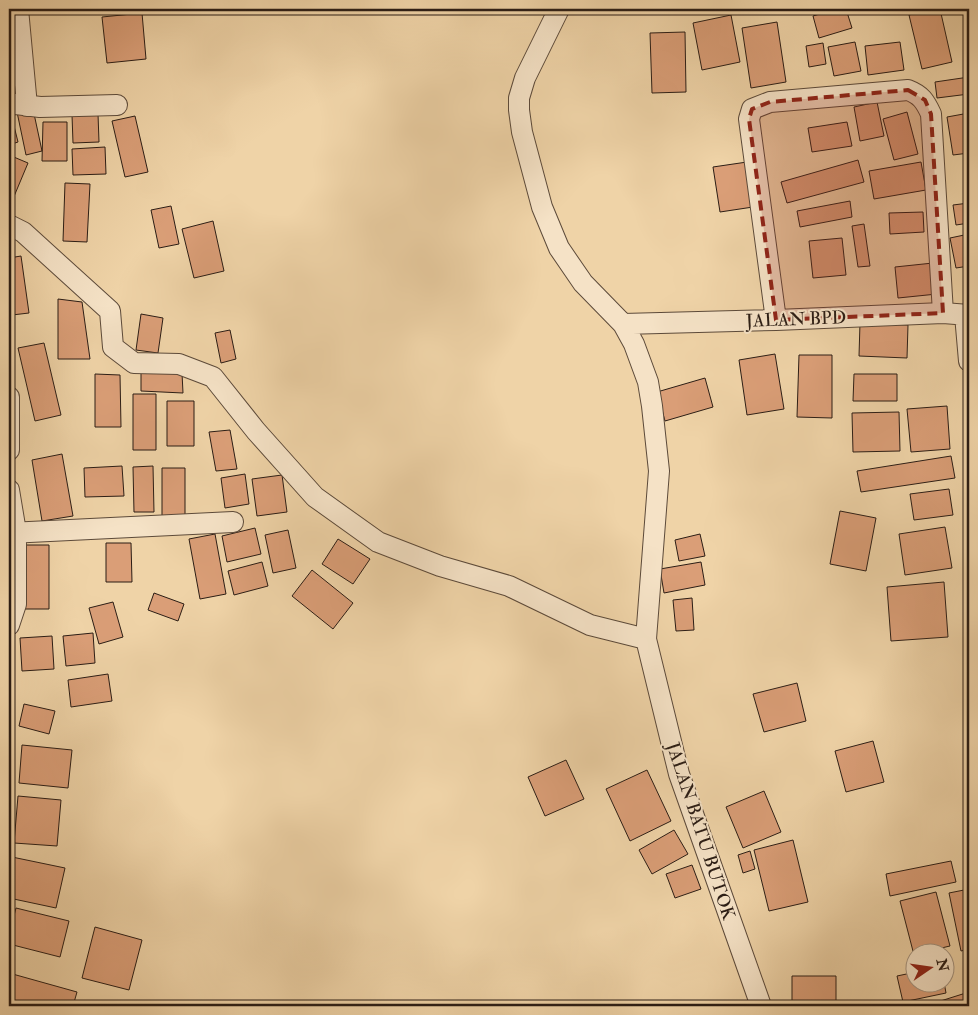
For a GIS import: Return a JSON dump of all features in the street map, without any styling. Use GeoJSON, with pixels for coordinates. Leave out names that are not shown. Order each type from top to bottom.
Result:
{"type":"FeatureCollection","features":[{"type":"Feature","properties":{"kind":"street"},"geometry":{"type":"LineString","coordinates":[[18,9],[18,106],[117,105]]}},
{"type":"Feature","properties":{"kind":"street","name":"JALAN BATU BUTOK"},"geometry":{"type":"LineString","coordinates":[[559,9],[523,85],[518,110],[522,132],[542,207],[559,248],[582,283],[623,324],[638,352],[648,382],[659,471],[646,639],[679,774],[762,1006]]}},
{"type":"Feature","properties":{"kind":"street"},"geometry":{"type":"LineString","coordinates":[[776,320],[749,119],[752,109],[770,102],[908,90],[925,100],[931,114],[943,314]]}},
{"type":"Feature","properties":{"kind":"street"},"geometry":{"type":"LineString","coordinates":[[9,225],[23,232],[110,311],[113,347],[134,363],[179,364],[213,377],[256,431],[314,497],[378,542],[440,566],[509,586],[590,625],[646,639]]}},
{"type":"Feature","properties":{"kind":"street","name":"JALAN BPD"},"geometry":{"type":"LineString","coordinates":[[623,324],[943,314],[967,315]]}},
{"type":"Feature","properties":{"kind":"street"},"geometry":{"type":"LineString","coordinates":[[967,315],[969,361]]}},
{"type":"Feature","properties":{"kind":"street"},"geometry":{"type":"LineString","coordinates":[[9,397],[9,450]]}},
{"type":"Feature","properties":{"kind":"street"},"geometry":{"type":"LineString","coordinates":[[9,490],[16,604],[9,626]]}},
{"type":"Feature","properties":{"kind":"street"},"geometry":{"type":"LineString","coordinates":[[12,532],[233,522]]}},
{"type":"Feature","properties":{"kind":"highlighted area"},"geometry":{"type":"Polygon","coordinates":[[[908,90],[925,100],[931,114],[943,313],[776,320],[749,119],[752,109],[770,102],[908,90]]]}},
{"type":"Feature","properties":{"kind":"building"},"geometry":{"type":"Polygon","coordinates":[[[836,9],[846,9],[852,28],[819,38],[813,16],[836,9]]]}},
{"type":"Feature","properties":{"kind":"building"},"geometry":{"type":"Polygon","coordinates":[[[940,9],[952,62],[922,69],[909,15],[940,9]]]}},
{"type":"Feature","properties":{"kind":"building"},"geometry":{"type":"Polygon","coordinates":[[[142,13],[146,59],[107,63],[102,17],[142,13]]]}},
{"type":"Feature","properties":{"kind":"building"},"geometry":{"type":"Polygon","coordinates":[[[731,15],[740,62],[702,70],[693,23],[731,15]]]}},
{"type":"Feature","properties":{"kind":"building"},"geometry":{"type":"Polygon","coordinates":[[[777,22],[786,82],[751,88],[742,28],[777,22]]]}},
{"type":"Feature","properties":{"kind":"building"},"geometry":{"type":"Polygon","coordinates":[[[685,32],[686,92],[652,93],[650,33],[685,32]]]}},
{"type":"Feature","properties":{"kind":"building"},"geometry":{"type":"Polygon","coordinates":[[[9,33],[15,63],[9,65],[9,33]]]}},
{"type":"Feature","properties":{"kind":"building"},"geometry":{"type":"Polygon","coordinates":[[[855,42],[861,71],[834,76],[828,47],[855,42]]]}},
{"type":"Feature","properties":{"kind":"building"},"geometry":{"type":"Polygon","coordinates":[[[900,42],[904,70],[868,75],[865,46],[900,42]]]}},
{"type":"Feature","properties":{"kind":"building"},"geometry":{"type":"Polygon","coordinates":[[[823,43],[826,64],[809,67],[806,46],[823,43]]]}},
{"type":"Feature","properties":{"kind":"building"},"geometry":{"type":"Polygon","coordinates":[[[969,77],[969,94],[937,98],[935,82],[969,77]]]}},
{"type":"Feature","properties":{"kind":"building"},"geometry":{"type":"Polygon","coordinates":[[[877,102],[884,136],[860,141],[854,107],[877,102]]]}},
{"type":"Feature","properties":{"kind":"building"},"geometry":{"type":"Polygon","coordinates":[[[33,109],[42,151],[26,155],[17,112],[33,109]]]}},
{"type":"Feature","properties":{"kind":"building"},"geometry":{"type":"Polygon","coordinates":[[[9,110],[18,142],[9,145],[9,110]]]}},
{"type":"Feature","properties":{"kind":"building"},"geometry":{"type":"Polygon","coordinates":[[[907,112],[918,154],[894,160],[883,119],[907,112]]]}},
{"type":"Feature","properties":{"kind":"building"},"geometry":{"type":"Polygon","coordinates":[[[969,113],[969,153],[953,155],[947,117],[969,113]]]}},
{"type":"Feature","properties":{"kind":"building"},"geometry":{"type":"Polygon","coordinates":[[[98,114],[99,142],[73,143],[72,115],[98,114]]]}},
{"type":"Feature","properties":{"kind":"building"},"geometry":{"type":"Polygon","coordinates":[[[135,116],[148,172],[125,177],[112,121],[135,116]]]}},
{"type":"Feature","properties":{"kind":"building"},"geometry":{"type":"Polygon","coordinates":[[[43,122],[67,122],[67,161],[42,161],[43,122]]]}},
{"type":"Feature","properties":{"kind":"building"},"geometry":{"type":"Polygon","coordinates":[[[847,122],[852,146],[812,152],[808,128],[847,122]]]}},
{"type":"Feature","properties":{"kind":"building"},"geometry":{"type":"Polygon","coordinates":[[[105,147],[106,174],[73,175],[72,149],[105,147]]]}},
{"type":"Feature","properties":{"kind":"building"},"geometry":{"type":"Polygon","coordinates":[[[9,155],[28,163],[10,206],[9,205],[9,155]]]}},
{"type":"Feature","properties":{"kind":"building"},"geometry":{"type":"Polygon","coordinates":[[[858,160],[864,182],[787,203],[781,182],[858,160]]]}},
{"type":"Feature","properties":{"kind":"building"},"geometry":{"type":"Polygon","coordinates":[[[747,162],[753,207],[720,212],[713,167],[747,162]]]}},
{"type":"Feature","properties":{"kind":"building"},"geometry":{"type":"Polygon","coordinates":[[[921,162],[926,190],[874,199],[869,171],[921,162]]]}},
{"type":"Feature","properties":{"kind":"building"},"geometry":{"type":"Polygon","coordinates":[[[65,183],[90,184],[87,242],[63,241],[65,183]]]}},
{"type":"Feature","properties":{"kind":"building"},"geometry":{"type":"Polygon","coordinates":[[[850,201],[852,217],[800,227],[797,211],[850,201]]]}},
{"type":"Feature","properties":{"kind":"building"},"geometry":{"type":"Polygon","coordinates":[[[969,203],[969,223],[956,225],[953,205],[969,203]]]}},
{"type":"Feature","properties":{"kind":"building"},"geometry":{"type":"Polygon","coordinates":[[[171,206],[179,244],[159,248],[151,210],[171,206]]]}},
{"type":"Feature","properties":{"kind":"building"},"geometry":{"type":"Polygon","coordinates":[[[923,212],[924,232],[890,234],[889,213],[923,212]]]}},
{"type":"Feature","properties":{"kind":"building"},"geometry":{"type":"Polygon","coordinates":[[[213,221],[224,271],[194,278],[182,229],[213,221]]]}},
{"type":"Feature","properties":{"kind":"building"},"geometry":{"type":"Polygon","coordinates":[[[864,224],[870,266],[858,267],[852,226],[864,224]]]}},
{"type":"Feature","properties":{"kind":"building"},"geometry":{"type":"Polygon","coordinates":[[[969,234],[969,266],[956,268],[950,238],[969,234]]]}},
{"type":"Feature","properties":{"kind":"building"},"geometry":{"type":"Polygon","coordinates":[[[842,238],[846,275],[813,278],[809,241],[842,238]]]}},
{"type":"Feature","properties":{"kind":"building"},"geometry":{"type":"Polygon","coordinates":[[[21,256],[29,313],[12,315],[9,295],[9,258],[21,256]]]}},
{"type":"Feature","properties":{"kind":"building"},"geometry":{"type":"Polygon","coordinates":[[[933,263],[937,294],[898,298],[895,267],[933,263]]]}},
{"type":"Feature","properties":{"kind":"building"},"geometry":{"type":"Polygon","coordinates":[[[58,299],[82,302],[90,359],[58,359],[58,299]]]}},
{"type":"Feature","properties":{"kind":"building"},"geometry":{"type":"Polygon","coordinates":[[[141,314],[163,318],[158,353],[136,350],[141,314]]]}},
{"type":"Feature","properties":{"kind":"building"},"geometry":{"type":"Polygon","coordinates":[[[860,323],[908,325],[907,358],[859,356],[860,323]]]}},
{"type":"Feature","properties":{"kind":"building"},"geometry":{"type":"Polygon","coordinates":[[[230,330],[236,359],[221,363],[215,333],[230,330]]]}},
{"type":"Feature","properties":{"kind":"building"},"geometry":{"type":"Polygon","coordinates":[[[44,343],[61,415],[35,421],[18,348],[44,343]]]}},
{"type":"Feature","properties":{"kind":"building"},"geometry":{"type":"Polygon","coordinates":[[[775,354],[784,409],[747,415],[739,360],[775,354]]]}},
{"type":"Feature","properties":{"kind":"building"},"geometry":{"type":"Polygon","coordinates":[[[799,355],[832,355],[832,418],[797,417],[799,355]]]}},
{"type":"Feature","properties":{"kind":"building"},"geometry":{"type":"Polygon","coordinates":[[[141,372],[182,373],[183,393],[141,391],[141,372]]]}},
{"type":"Feature","properties":{"kind":"building"},"geometry":{"type":"Polygon","coordinates":[[[95,374],[120,375],[121,427],[95,427],[95,374]]]}},
{"type":"Feature","properties":{"kind":"building"},"geometry":{"type":"Polygon","coordinates":[[[854,374],[897,374],[897,401],[853,401],[854,374]]]}},
{"type":"Feature","properties":{"kind":"building"},"geometry":{"type":"Polygon","coordinates":[[[705,378],[713,407],[665,421],[657,392],[705,378]]]}},
{"type":"Feature","properties":{"kind":"building"},"geometry":{"type":"Polygon","coordinates":[[[133,394],[156,394],[156,450],[133,450],[133,394]]]}},
{"type":"Feature","properties":{"kind":"building"},"geometry":{"type":"Polygon","coordinates":[[[167,401],[194,401],[194,446],[167,446],[167,401]]]}},
{"type":"Feature","properties":{"kind":"building"},"geometry":{"type":"Polygon","coordinates":[[[947,406],[950,449],[911,452],[907,409],[947,406]]]}},
{"type":"Feature","properties":{"kind":"building"},"geometry":{"type":"Polygon","coordinates":[[[899,412],[900,451],[853,452],[852,413],[899,412]]]}},
{"type":"Feature","properties":{"kind":"building"},"geometry":{"type":"Polygon","coordinates":[[[230,430],[237,469],[216,471],[209,432],[230,430]]]}},
{"type":"Feature","properties":{"kind":"building"},"geometry":{"type":"Polygon","coordinates":[[[62,454],[73,516],[42,521],[32,460],[62,454]]]}},
{"type":"Feature","properties":{"kind":"building"},"geometry":{"type":"Polygon","coordinates":[[[951,456],[955,478],[861,492],[857,471],[951,456]]]}},
{"type":"Feature","properties":{"kind":"building"},"geometry":{"type":"Polygon","coordinates":[[[122,466],[124,496],[85,497],[84,468],[122,466]]]}},
{"type":"Feature","properties":{"kind":"building"},"geometry":{"type":"Polygon","coordinates":[[[153,466],[154,512],[134,512],[133,467],[153,466]]]}},
{"type":"Feature","properties":{"kind":"building"},"geometry":{"type":"Polygon","coordinates":[[[162,468],[185,468],[185,517],[162,517],[162,468]]]}},
{"type":"Feature","properties":{"kind":"building"},"geometry":{"type":"Polygon","coordinates":[[[245,474],[249,504],[225,508],[221,478],[245,474]]]}},
{"type":"Feature","properties":{"kind":"building"},"geometry":{"type":"Polygon","coordinates":[[[282,475],[287,512],[257,516],[252,479],[282,475]]]}},
{"type":"Feature","properties":{"kind":"building"},"geometry":{"type":"Polygon","coordinates":[[[949,489],[953,515],[914,520],[910,494],[949,489]]]}},
{"type":"Feature","properties":{"kind":"building"},"geometry":{"type":"Polygon","coordinates":[[[840,511],[876,518],[866,571],[830,564],[840,511]]]}},
{"type":"Feature","properties":{"kind":"building"},"geometry":{"type":"Polygon","coordinates":[[[945,527],[952,568],[905,575],[899,534],[945,527]]]}},
{"type":"Feature","properties":{"kind":"building"},"geometry":{"type":"Polygon","coordinates":[[[255,528],[261,554],[227,562],[222,536],[255,528]]]}},
{"type":"Feature","properties":{"kind":"building"},"geometry":{"type":"Polygon","coordinates":[[[288,530],[296,568],[273,573],[265,535],[288,530]]]}},
{"type":"Feature","properties":{"kind":"building"},"geometry":{"type":"Polygon","coordinates":[[[215,534],[226,594],[200,599],[189,539],[215,534]]]}},
{"type":"Feature","properties":{"kind":"building"},"geometry":{"type":"Polygon","coordinates":[[[700,534],[705,556],[679,561],[675,540],[700,534]]]}},
{"type":"Feature","properties":{"kind":"building"},"geometry":{"type":"Polygon","coordinates":[[[338,539],[370,559],[353,584],[322,564],[338,539]]]}},
{"type":"Feature","properties":{"kind":"building"},"geometry":{"type":"Polygon","coordinates":[[[106,543],[131,543],[132,582],[106,582],[106,543]]]}},
{"type":"Feature","properties":{"kind":"building"},"geometry":{"type":"Polygon","coordinates":[[[20,545],[49,545],[49,609],[20,609],[20,545]]]}},
{"type":"Feature","properties":{"kind":"building"},"geometry":{"type":"Polygon","coordinates":[[[262,562],[268,586],[234,595],[228,571],[262,562]]]}},
{"type":"Feature","properties":{"kind":"building"},"geometry":{"type":"Polygon","coordinates":[[[701,562],[705,585],[664,593],[660,569],[701,562]]]}},
{"type":"Feature","properties":{"kind":"building"},"geometry":{"type":"Polygon","coordinates":[[[312,570],[353,603],[333,629],[292,596],[312,570]]]}},
{"type":"Feature","properties":{"kind":"building"},"geometry":{"type":"Polygon","coordinates":[[[944,582],[948,637],[891,641],[887,587],[944,582]]]}},
{"type":"Feature","properties":{"kind":"building"},"geometry":{"type":"Polygon","coordinates":[[[154,593],[184,604],[178,621],[148,610],[154,593]]]}},
{"type":"Feature","properties":{"kind":"building"},"geometry":{"type":"Polygon","coordinates":[[[692,598],[694,630],[676,631],[673,600],[692,598]]]}},
{"type":"Feature","properties":{"kind":"building"},"geometry":{"type":"Polygon","coordinates":[[[113,602],[123,637],[99,644],[89,608],[113,602]]]}},
{"type":"Feature","properties":{"kind":"building"},"geometry":{"type":"Polygon","coordinates":[[[93,633],[95,663],[66,666],[63,636],[93,633]]]}},
{"type":"Feature","properties":{"kind":"building"},"geometry":{"type":"Polygon","coordinates":[[[52,636],[54,669],[22,671],[20,638],[52,636]]]}},
{"type":"Feature","properties":{"kind":"building"},"geometry":{"type":"Polygon","coordinates":[[[108,674],[112,701],[71,707],[68,680],[108,674]]]}},
{"type":"Feature","properties":{"kind":"building"},"geometry":{"type":"Polygon","coordinates":[[[797,683],[806,721],[764,732],[753,694],[797,683]]]}},
{"type":"Feature","properties":{"kind":"building"},"geometry":{"type":"Polygon","coordinates":[[[24,704],[55,711],[49,734],[19,726],[24,704]]]}},
{"type":"Feature","properties":{"kind":"building"},"geometry":{"type":"Polygon","coordinates":[[[873,741],[884,782],[846,792],[835,751],[873,741]]]}},
{"type":"Feature","properties":{"kind":"building"},"geometry":{"type":"Polygon","coordinates":[[[22,745],[72,750],[68,788],[19,783],[22,745]]]}},
{"type":"Feature","properties":{"kind":"building"},"geometry":{"type":"Polygon","coordinates":[[[566,760],[584,799],[545,816],[528,777],[566,760]]]}},
{"type":"Feature","properties":{"kind":"building"},"geometry":{"type":"Polygon","coordinates":[[[647,770],[671,821],[630,841],[606,789],[647,770]]]}},
{"type":"Feature","properties":{"kind":"building"},"geometry":{"type":"Polygon","coordinates":[[[764,791],[781,832],[743,848],[726,807],[764,791]]]}},
{"type":"Feature","properties":{"kind":"building"},"geometry":{"type":"Polygon","coordinates":[[[18,796],[61,800],[57,846],[14,843],[18,796]]]}},
{"type":"Feature","properties":{"kind":"building"},"geometry":{"type":"Polygon","coordinates":[[[674,830],[688,854],[652,874],[639,850],[674,830]]]}},
{"type":"Feature","properties":{"kind":"building"},"geometry":{"type":"Polygon","coordinates":[[[793,840],[808,902],[769,911],[754,850],[793,840]]]}},
{"type":"Feature","properties":{"kind":"building"},"geometry":{"type":"Polygon","coordinates":[[[750,851],[755,869],[743,873],[738,855],[750,851]]]}},
{"type":"Feature","properties":{"kind":"building"},"geometry":{"type":"Polygon","coordinates":[[[12,857],[65,868],[56,908],[9,898],[9,875],[12,857]]]}},
{"type":"Feature","properties":{"kind":"building"},"geometry":{"type":"Polygon","coordinates":[[[951,861],[956,882],[890,896],[886,874],[951,861]]]}},
{"type":"Feature","properties":{"kind":"building"},"geometry":{"type":"Polygon","coordinates":[[[692,865],[701,889],[675,898],[666,874],[692,865]]]}},
{"type":"Feature","properties":{"kind":"building"},"geometry":{"type":"Polygon","coordinates":[[[969,889],[969,949],[961,951],[949,893],[969,889]]]}},
{"type":"Feature","properties":{"kind":"building"},"geometry":{"type":"Polygon","coordinates":[[[936,892],[949,942],[911,942],[900,901],[936,892]]]}},
{"type":"Feature","properties":{"kind":"building"},"geometry":{"type":"Polygon","coordinates":[[[16,908],[69,921],[60,957],[9,944],[9,935],[16,908]]]}},
{"type":"Feature","properties":{"kind":"building"},"geometry":{"type":"Polygon","coordinates":[[[95,927],[142,940],[129,990],[82,978],[95,927]]]}},
{"type":"Feature","properties":{"kind":"building"},"geometry":{"type":"Polygon","coordinates":[[[9,973],[77,992],[73,1006],[9,1006],[9,973]]]}},
{"type":"Feature","properties":{"kind":"building"},"geometry":{"type":"Polygon","coordinates":[[[906,974],[906,992],[946,993],[903,1002],[897,976],[906,974]]]}},
{"type":"Feature","properties":{"kind":"building"},"geometry":{"type":"Polygon","coordinates":[[[792,976],[836,976],[836,1006],[792,1006],[792,976]]]}},
{"type":"Feature","properties":{"kind":"building"},"geometry":{"type":"Polygon","coordinates":[[[969,992],[969,1006],[931,1006],[931,1004],[969,992]]]}}]}
